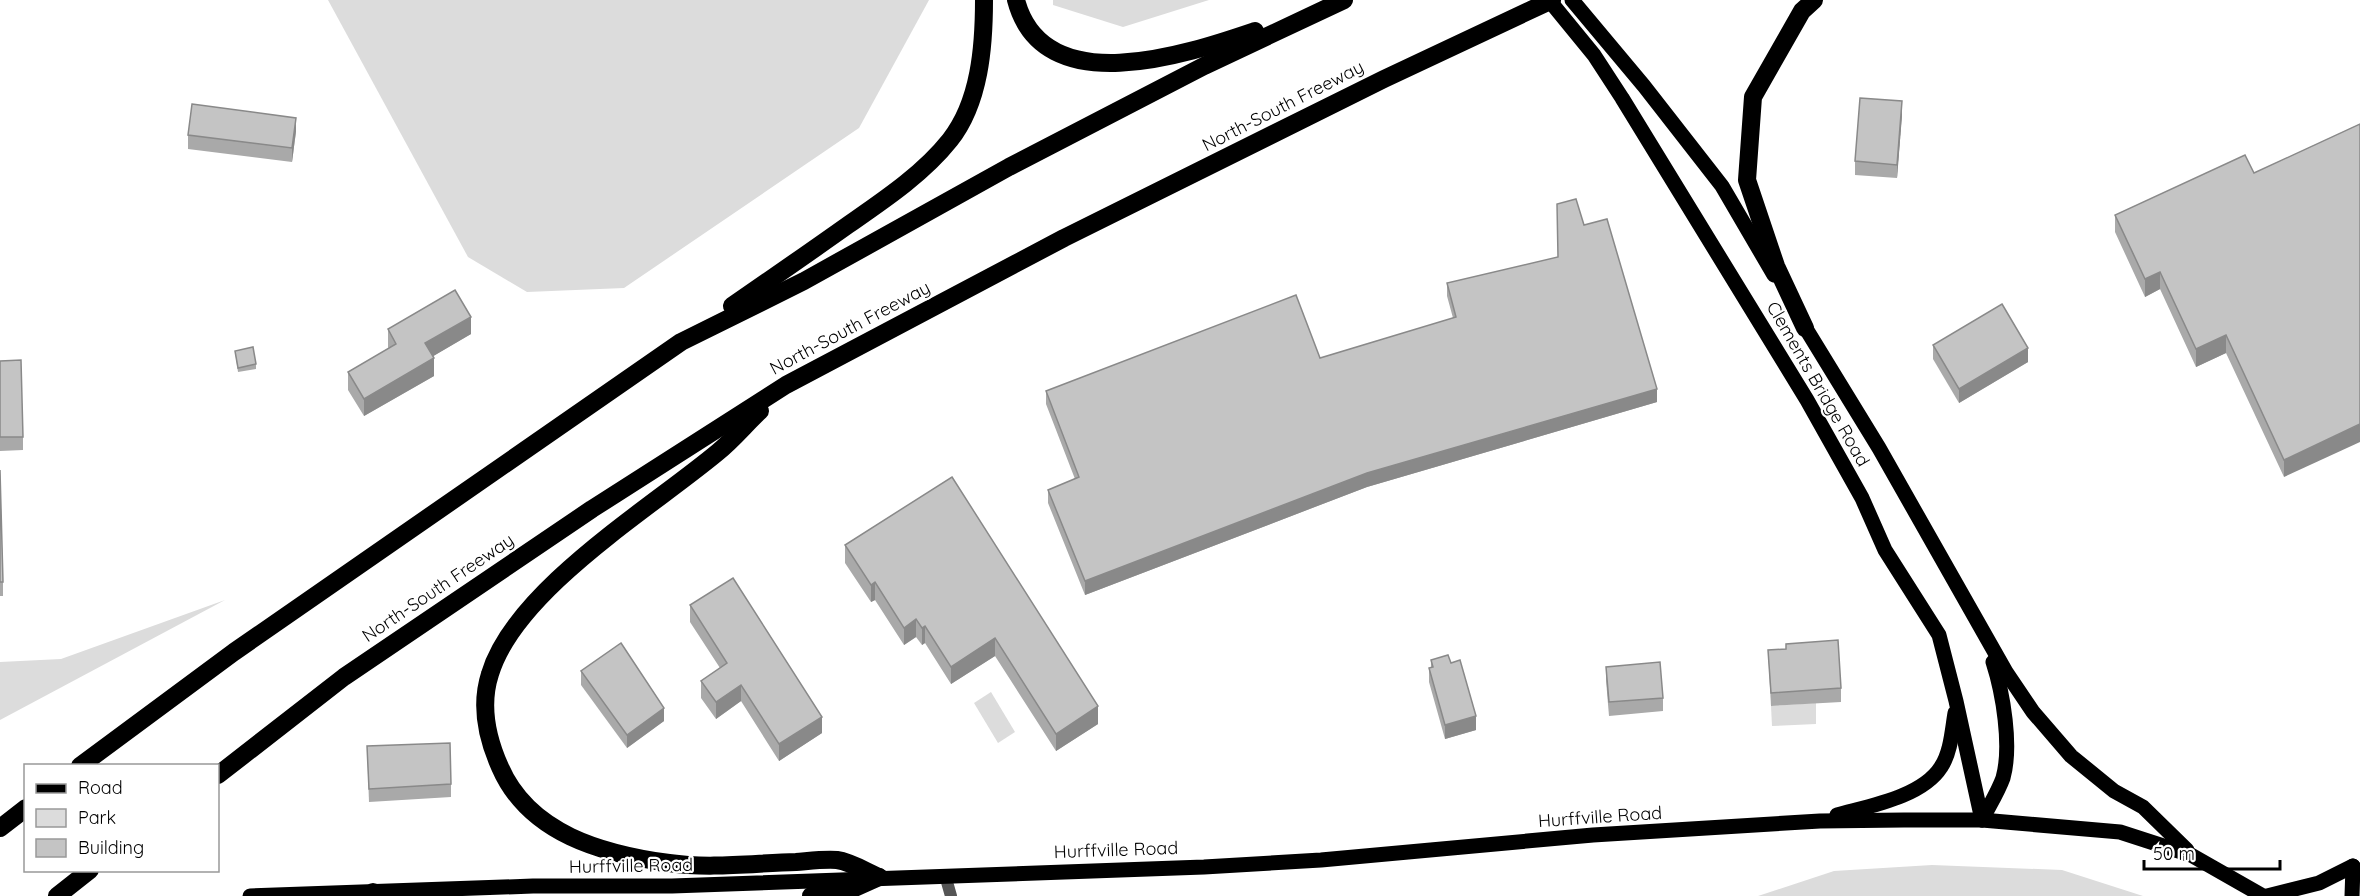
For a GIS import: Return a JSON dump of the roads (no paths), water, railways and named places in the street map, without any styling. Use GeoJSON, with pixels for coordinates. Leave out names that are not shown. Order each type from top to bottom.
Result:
{"type":"FeatureCollection","features":[{"type":"Feature","properties":{"kind":"highway"},"geometry":{"type":"LineString","coordinates":[[81,764],[234,652],[894,193],[951,139],[963,116],[979,70],[984,36],[984,0]]}},
{"type":"Feature","properties":{"kind":"highway"},"geometry":{"type":"LineString","coordinates":[[1016,0],[1026,25],[1042,42],[1059,52],[1085,62],[1111,64],[1151,62],[1209,47],[1343,0]]}},
{"type":"Feature","properties":{"kind":"highway"},"geometry":{"type":"LineString","coordinates":[[681,342],[804,280],[1009,168],[1204,66],[1343,0]]}},
{"type":"Feature","properties":{"kind":"highway","name":"North-South Freeway"},"geometry":{"type":"LineString","coordinates":[[219,774],[344,677],[592,509],[786,385],[1064,238],[1384,79],[1550,0]]}},
{"type":"Feature","properties":{"kind":"highway"},"geometry":{"type":"LineString","coordinates":[[1805,328],[1776,266],[1747,180],[1753,97],[1802,11],[1814,0]]}},
{"type":"Feature","properties":{"kind":"highway"},"geometry":{"type":"LineString","coordinates":[[786,385],[719,451],[579,562],[524,615],[503,644],[489,676],[485,707],[489,737],[504,775],[519,799],[538,819],[560,833],[582,842],[670,864],[838,860],[879,877]]}},
{"type":"Feature","properties":{"kind":"highway"},"geometry":{"type":"LineString","coordinates":[[0,828],[24,810]]}},
{"type":"Feature","properties":{"kind":"highway"},"geometry":{"type":"LineString","coordinates":[[57,896],[87,872]]}},
{"type":"Feature","properties":{"kind":"highway"},"geometry":{"type":"LineString","coordinates":[[811,896],[839,895],[879,877]]}},
{"type":"Feature","properties":{"kind":"main road","name":"Clements Bridge Road"},"geometry":{"type":"LineString","coordinates":[[1550,0],[1594,55],[1622,98],[1807,400],[1862,498],[1885,550],[1939,635],[1982,820]]}},
{"type":"Feature","properties":{"kind":"main road","name":"Clements Bridge Road"},"geometry":{"type":"LineString","coordinates":[[1572,0],[1644,86],[1722,186],[1879,448],[1984,633],[2033,712],[2071,756],[2114,791],[2143,807],[2191,855]]}},
{"type":"Feature","properties":{"kind":"main road","name":"Clements Bridge Road"},"geometry":{"type":"LineString","coordinates":[[1982,820],[2003,777],[2006,732],[2002,689],[1984,633]]}},
{"type":"Feature","properties":{"kind":"main road"},"geometry":{"type":"LineString","coordinates":[[1820,821],[1913,792],[1941,768],[1950,745],[1956,701]]}},
{"type":"Feature","properties":{"kind":"main road","name":"Clements Bridge Road"},"geometry":{"type":"LineString","coordinates":[[1982,820],[2120,832],[2191,855],[2265,896]]}},
{"type":"Feature","properties":{"kind":"main road","name":"Hurffville Road"},"geometry":{"type":"LineString","coordinates":[[250,896],[373,894],[533,886],[672,886],[945,874],[1204,867],[1310,861],[1593,835],[1820,821],[1982,820]]}},
{"type":"Feature","properties":{"kind":"main road"},"geometry":{"type":"LineString","coordinates":[[2265,896],[2319,883],[2353,866],[2352,896]]}},
{"type":"Feature","properties":{"kind":"street"},"geometry":{"type":"LineString","coordinates":[[945,874],[951,896]]}}]}
